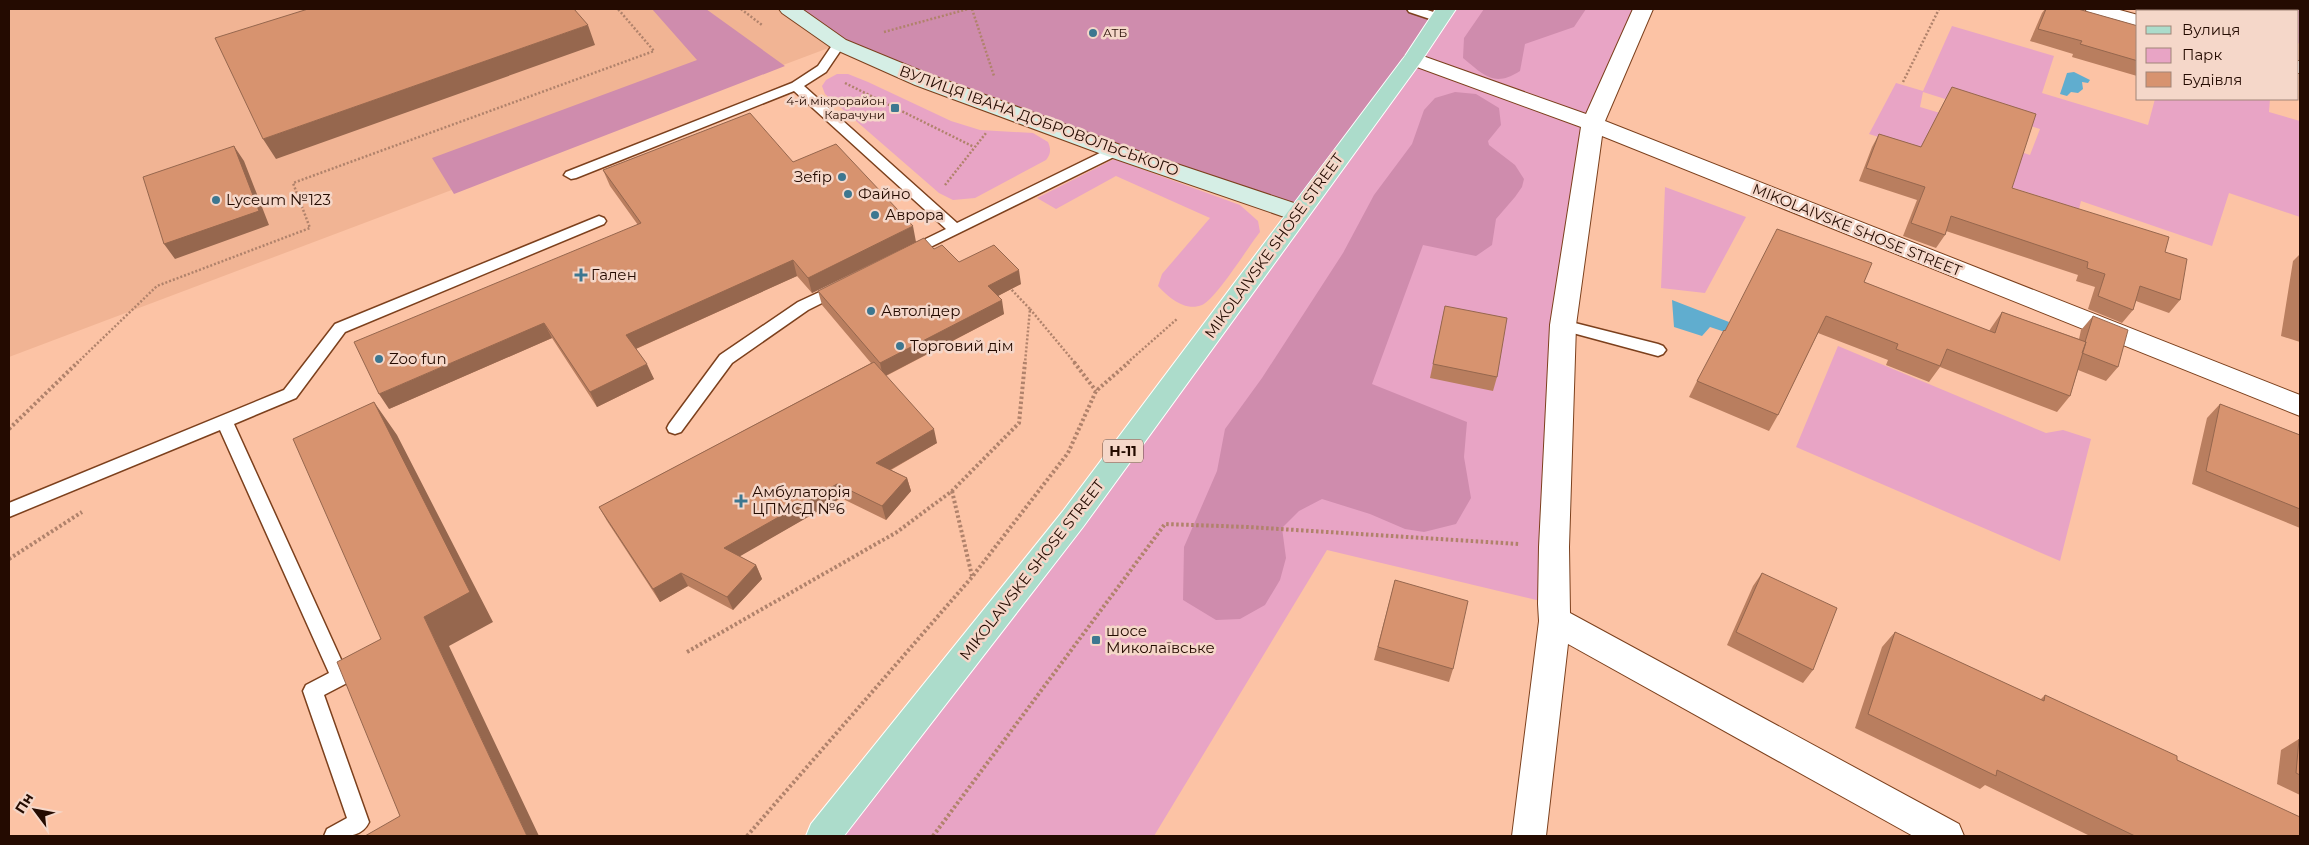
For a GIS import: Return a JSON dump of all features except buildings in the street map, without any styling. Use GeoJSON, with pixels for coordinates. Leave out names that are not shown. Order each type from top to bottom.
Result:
{"type":"FeatureCollection","features":[{"type":"Feature","properties":{"kind":"main road","name":"MIKOLAIVSKE SHOSE STREET"},"geometry":{"type":"LineString","coordinates":[[823,836],[1073,519],[1413,59],[1443,14]]}},
{"type":"Feature","properties":{"kind":"street","name":"ВУЛИЦЯ ІВАНА ДОБРОВОЛЬСЬКОГО"},"geometry":{"type":"LineString","coordinates":[[788,9],[839,44],[923,80],[1115,151],[1298,213]]}},
{"type":"Feature","properties":{"kind":"street"},"geometry":{"type":"LineString","coordinates":[[1529,836],[1555,621],[1553,604],[1554,547],[1563,326],[1593,124],[1643,9]]}},
{"type":"Feature","properties":{"kind":"street"},"geometry":{"type":"LineString","coordinates":[[2095,9],[2136,21]]}},
{"type":"Feature","properties":{"kind":"street","name":"MIKOLAIVSKE SHOSE STREET"},"geometry":{"type":"LineString","coordinates":[[1413,59],[1593,124],[2300,406]]}},
{"type":"Feature","properties":{"kind":"street"},"geometry":{"type":"LineString","coordinates":[[1555,621],[1947,836]]}},
{"type":"Feature","properties":{"kind":"lane"},"geometry":{"type":"LineString","coordinates":[[1413,9],[1443,14]]}},
{"type":"Feature","properties":{"kind":"lane"},"geometry":{"type":"LineString","coordinates":[[571,175],[796,86],[822,68],[839,44]]}},
{"type":"Feature","properties":{"kind":"lane"},"geometry":{"type":"LineString","coordinates":[[796,86],[956,230]]}},
{"type":"Feature","properties":{"kind":"lane"},"geometry":{"type":"LineString","coordinates":[[896,259],[1115,151]]}},
{"type":"Feature","properties":{"kind":"lane"},"geometry":{"type":"LineString","coordinates":[[9,510],[290,394],[340,328],[599,221]]}},
{"type":"Feature","properties":{"kind":"lane"},"geometry":{"type":"LineString","coordinates":[[675,428],[726,359],[803,306],[854,280]]}},
{"type":"Feature","properties":{"kind":"lane"},"geometry":{"type":"LineString","coordinates":[[1563,326],[1658,350]]}},
{"type":"Feature","properties":{"kind":"lane"},"geometry":{"type":"LineString","coordinates":[[224,421],[340,677],[313,691],[359,822],[334,836]]}},
{"type":"Feature","properties":{"kind":"path"},"geometry":{"type":"LineString","coordinates":[[9,429],[156,286],[310,228],[294,183],[654,51],[618,9]]}},
{"type":"Feature","properties":{"kind":"path"},"geometry":{"type":"LineString","coordinates":[[839,44],[968,9]]}},
{"type":"Feature","properties":{"kind":"path"},"geometry":{"type":"LineString","coordinates":[[926,202],[939,193],[974,147],[1006,112],[972,9]]}},
{"type":"Feature","properties":{"kind":"path"},"geometry":{"type":"LineString","coordinates":[[1904,82],[1939,9]]}},
{"type":"Feature","properties":{"kind":"path"},"geometry":{"type":"LineString","coordinates":[[1005,283],[1067,352],[1096,391]]}},
{"type":"Feature","properties":{"kind":"path"},"geometry":{"type":"LineString","coordinates":[[687,652],[898,532],[952,491],[1019,423],[1030,309]]}},
{"type":"Feature","properties":{"kind":"path"},"geometry":{"type":"LineString","coordinates":[[747,836],[972,577],[1068,453],[1096,391],[1178,319]]}},
{"type":"Feature","properties":{"kind":"path"},"geometry":{"type":"LineString","coordinates":[[952,491],[972,577]]}},
{"type":"Feature","properties":{"kind":"path"},"geometry":{"type":"LineString","coordinates":[[933,836],[1165,524],[1248,527],[1554,547]]}},
{"type":"Feature","properties":{"kind":"shaded area","name":"Lyceum №123"},"geometry":{"type":"Polygon","coordinates":[[[9,9],[788,9],[839,44],[9,357],[9,9]]]}},
{"type":"Feature","properties":{"kind":"shaded area"},"geometry":{"type":"Polygon","coordinates":[[[652,9],[706,9],[785,66],[454,194],[432,158],[697,60],[652,9]]]}},
{"type":"Feature","properties":{"kind":"shaded area"},"geometry":{"type":"Polygon","coordinates":[[[789,9],[1446,9],[1298,213],[839,44],[789,9]]]}},
{"type":"Feature","properties":{"kind":"shaded area"},"geometry":{"type":"Polygon","coordinates":[[[1484,9],[1586,9],[1574,27],[1525,44],[1520,71],[1503,79],[1496,79],[1483,74],[1463,58],[1464,38],[1484,9]]]}},
{"type":"Feature","properties":{"kind":"shaded area"},"geometry":{"type":"Polygon","coordinates":[[[1455,92],[1476,94],[1499,108],[1501,125],[1488,141],[1489,145],[1515,165],[1524,179],[1522,187],[1496,219],[1492,245],[1476,256],[1423,245],[1372,384],[1467,422],[1464,457],[1471,498],[1456,524],[1424,532],[1405,529],[1370,514],[1322,499],[1299,511],[1282,528],[1286,558],[1280,580],[1265,605],[1240,619],[1216,620],[1183,600],[1184,547],[1217,471],[1225,429],[1262,378],[1343,253],[1374,195],[1412,144],[1424,110],[1435,98],[1455,92]]]}},
{"type":"Feature","properties":{"kind":"green space"},"geometry":{"type":"Polygon","coordinates":[[[1446,9],[1643,9],[1593,124],[1563,326],[1553,604],[1327,550],[1154,836],[823,836],[910,728],[1446,9]]]}},
{"type":"Feature","properties":{"kind":"green space"},"geometry":{"type":"Polygon","coordinates":[[[2300,9],[2300,44],[2299,10],[2163,10],[2300,9]]]}},
{"type":"Feature","properties":{"kind":"green space"},"geometry":{"type":"Polygon","coordinates":[[[1952,26],[2054,56],[2042,93],[2148,125],[2155,100],[2270,100],[2269,112],[2300,121],[2300,217],[2229,193],[2212,246],[2081,201],[2079,209],[1974,175],[1976,167],[1869,134],[1896,83],[1923,91],[1952,26]],[[1923,92],[1920,107],[1990,128],[1985,140],[2030,155],[2040,129],[1923,92]]]}},
{"type":"Feature","properties":{"kind":"green space"},"geometry":{"type":"Polygon","coordinates":[[[837,74],[848,74],[951,121],[980,130],[1033,133],[1048,142],[1050,154],[1046,160],[975,198],[953,200],[939,193],[825,94],[822,86],[826,80],[837,74]]]}},
{"type":"Feature","properties":{"kind":"green space"},"geometry":{"type":"Polygon","coordinates":[[[1114,159],[1240,205],[1258,221],[1260,232],[1223,283],[1208,301],[1202,305],[1189,307],[1183,305],[1172,299],[1158,286],[1162,274],[1210,218],[1116,176],[1056,209],[1037,198],[1114,159]]]}},
{"type":"Feature","properties":{"kind":"green space"},"geometry":{"type":"Polygon","coordinates":[[[1665,187],[1746,217],[1705,293],[1661,288],[1665,187]]]}},
{"type":"Feature","properties":{"kind":"green space"},"geometry":{"type":"Polygon","coordinates":[[[1838,346],[2046,433],[2063,430],[2091,439],[2060,561],[1796,447],[1838,346]]]}},
{"type":"Feature","properties":{"kind":"water"},"geometry":{"type":"Polygon","coordinates":[[[2074,72],[2090,80],[2088,83],[2082,82],[2083,89],[2078,93],[2071,92],[2067,96],[2060,94],[2067,73],[2074,72]]]}},
{"type":"Feature","properties":{"kind":"water"},"geometry":{"type":"Polygon","coordinates":[[[1672,300],[1729,322],[1725,332],[1710,327],[1702,336],[1674,327],[1672,300]]]}},
{"type":"Feature","properties":{"kind":"place","name":"АТБ"},"geometry":{"type":"Point","coordinates":[1093,33]}},
{"type":"Feature","properties":{"kind":"place","name":"4-й мікрорайон Карачуни"},"geometry":{"type":"Point","coordinates":[895,108]}},
{"type":"Feature","properties":{"kind":"place","name":"Зеfір"},"geometry":{"type":"Point","coordinates":[842,177]}},
{"type":"Feature","properties":{"kind":"place","name":"Файно"},"geometry":{"type":"Point","coordinates":[848,194]}},
{"type":"Feature","properties":{"kind":"place","name":"Lyceum №123"},"geometry":{"type":"Point","coordinates":[216,200]}},
{"type":"Feature","properties":{"kind":"place","name":"Аврора"},"geometry":{"type":"Point","coordinates":[875,215]}},
{"type":"Feature","properties":{"kind":"place","name":"Гален"},"geometry":{"type":"Point","coordinates":[581,275]}},
{"type":"Feature","properties":{"kind":"place","name":"Автолідер"},"geometry":{"type":"Point","coordinates":[871,311]}},
{"type":"Feature","properties":{"kind":"place","name":"Торговий дім"},"geometry":{"type":"Point","coordinates":[900,346]}},
{"type":"Feature","properties":{"kind":"place","name":"Zoo fun"},"geometry":{"type":"Point","coordinates":[379,359]}},
{"type":"Feature","properties":{"kind":"place","name":"Амбулаторія ЦПМСД №6"},"geometry":{"type":"Point","coordinates":[741,501]}},
{"type":"Feature","properties":{"kind":"place","name":"шосе Миколаївське"},"geometry":{"type":"Point","coordinates":[1096,640]}}]}
